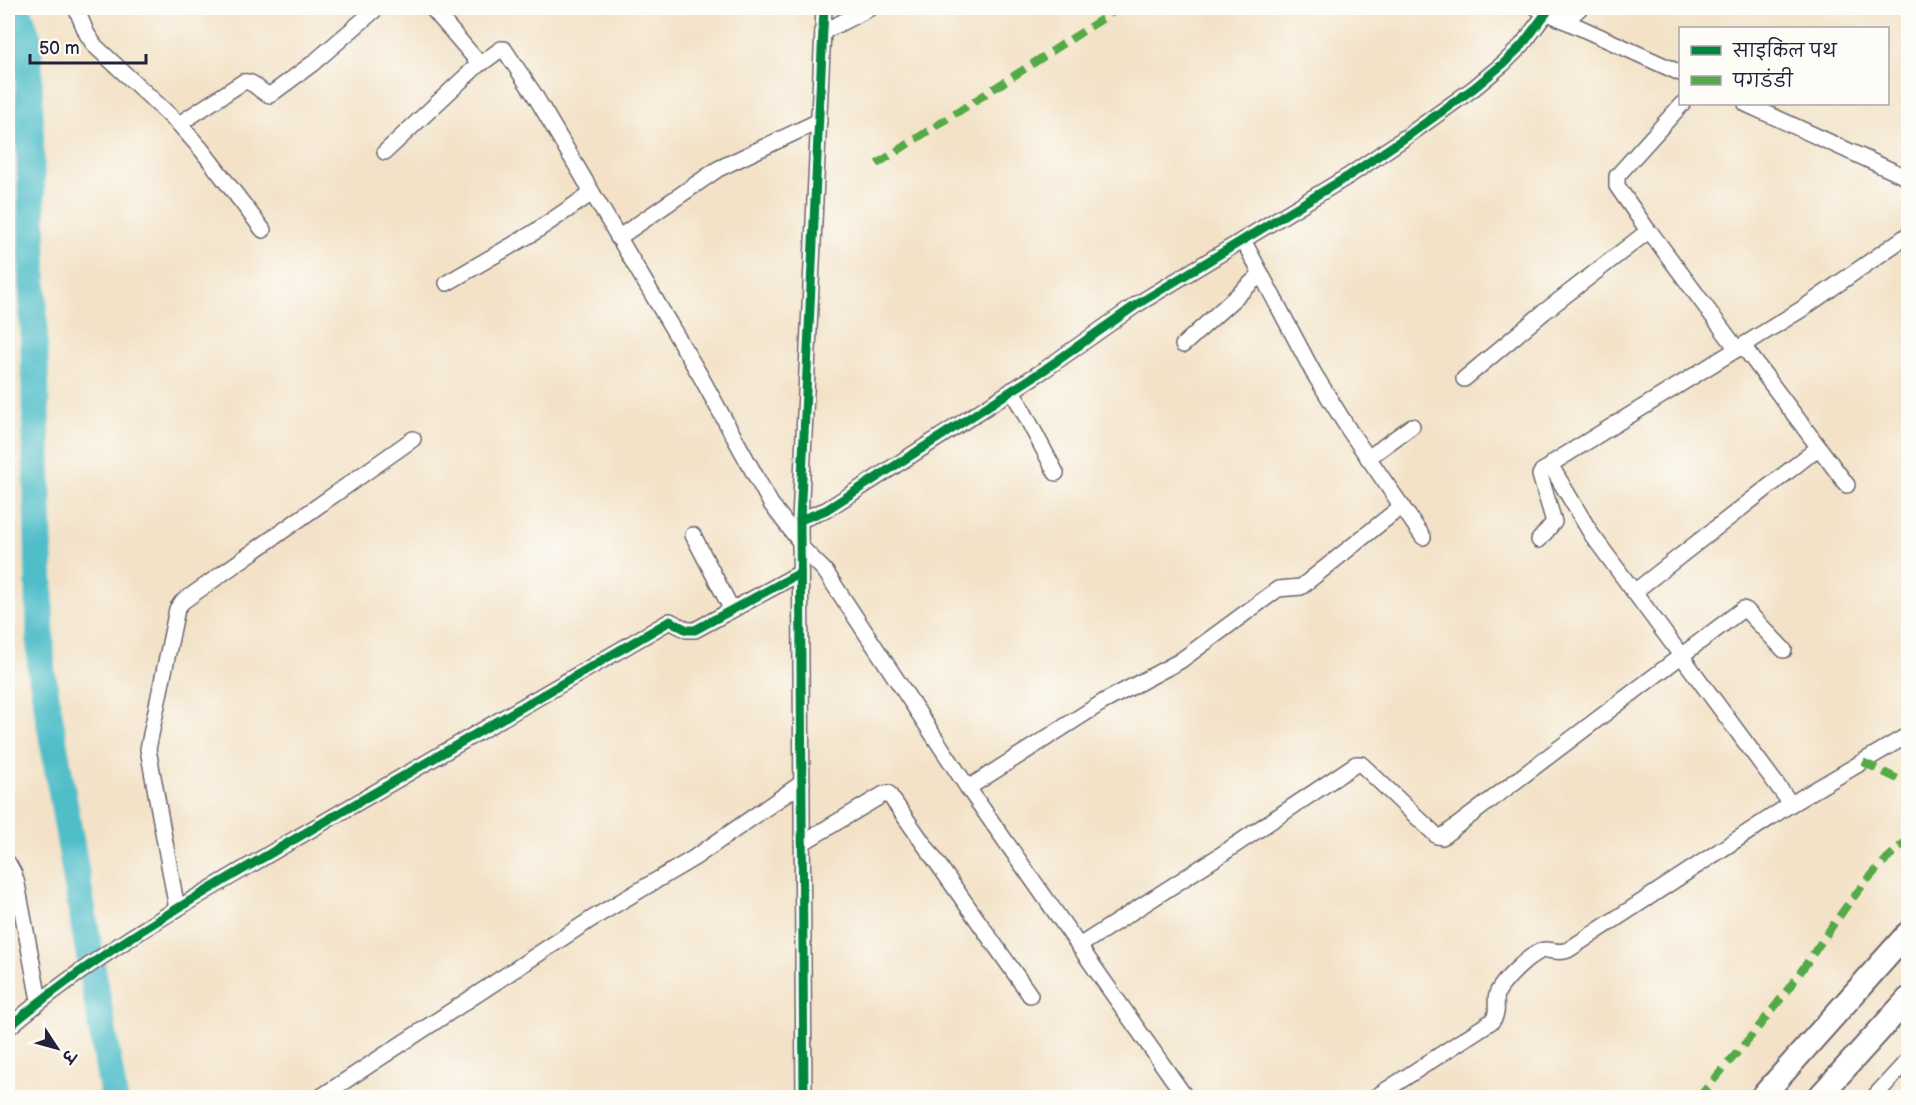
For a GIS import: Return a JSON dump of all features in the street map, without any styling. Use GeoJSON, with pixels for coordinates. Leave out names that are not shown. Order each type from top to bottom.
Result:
{"type":"FeatureCollection","features":[{"type":"Feature","properties":{"kind":"highway"},"geometry":{"type":"LineString","coordinates":[[1761,1098],[1908,933]]}},
{"type":"Feature","properties":{"kind":"highway"},"geometry":{"type":"LineString","coordinates":[[1818,1098],[1908,999]]}},
{"type":"Feature","properties":{"kind":"street"},"geometry":{"type":"LineString","coordinates":[[76,8],[95,46],[178,123],[201,149],[263,230]]}},
{"type":"Feature","properties":{"kind":"street"},"geometry":{"type":"LineString","coordinates":[[178,123],[243,82],[253,83],[270,95],[319,58],[377,8]]}},
{"type":"Feature","properties":{"kind":"street"},"geometry":{"type":"LineString","coordinates":[[432,8],[480,63]]}},
{"type":"Feature","properties":{"kind":"street"},"geometry":{"type":"LineString","coordinates":[[804,1098],[800,520],[824,8]]}},
{"type":"Feature","properties":{"kind":"street"},"geometry":{"type":"LineString","coordinates":[[823,32],[870,8]]}},
{"type":"Feature","properties":{"kind":"street"},"geometry":{"type":"LineString","coordinates":[[1565,21],[1580,8]]}},
{"type":"Feature","properties":{"kind":"street"},"geometry":{"type":"LineString","coordinates":[[800,520],[826,510],[1012,390],[1136,305],[1350,175],[1474,88],[1522,45],[1542,10],[1679,73]]}},
{"type":"Feature","properties":{"kind":"street"},"geometry":{"type":"LineString","coordinates":[[385,152],[480,63],[504,49],[534,94],[701,377],[771,504],[800,544],[825,571],[968,788],[1186,1098]]}},
{"type":"Feature","properties":{"kind":"street"},"geometry":{"type":"LineString","coordinates":[[1681,105],[1617,176],[1617,186],[1649,232],[1847,485]]}},
{"type":"Feature","properties":{"kind":"street"},"geometry":{"type":"LineString","coordinates":[[1748,105],[1908,178]]}},
{"type":"Feature","properties":{"kind":"street"},"geometry":{"type":"LineString","coordinates":[[618,238],[718,169],[819,121]]}},
{"type":"Feature","properties":{"kind":"street"},"geometry":{"type":"LineString","coordinates":[[447,283],[533,233],[592,193]]}},
{"type":"Feature","properties":{"kind":"street"},"geometry":{"type":"LineString","coordinates":[[1464,379],[1544,312],[1649,232]]}},
{"type":"Feature","properties":{"kind":"street"},"geometry":{"type":"LineString","coordinates":[[1539,540],[1554,522],[1540,475],[1542,471],[1802,309],[1908,235]]}},
{"type":"Feature","properties":{"kind":"street"},"geometry":{"type":"LineString","coordinates":[[1243,240],[1313,372],[1368,458],[1423,537]]}},
{"type":"Feature","properties":{"kind":"street"},"geometry":{"type":"LineString","coordinates":[[1183,345],[1261,274]]}},
{"type":"Feature","properties":{"kind":"street"},"geometry":{"type":"LineString","coordinates":[[1012,390],[1056,473]]}},
{"type":"Feature","properties":{"kind":"street"},"geometry":{"type":"LineString","coordinates":[[1368,458],[1412,426]]}},
{"type":"Feature","properties":{"kind":"street"},"geometry":{"type":"LineString","coordinates":[[177,909],[148,749],[177,609],[182,602],[413,439]]}},
{"type":"Feature","properties":{"kind":"street"},"geometry":{"type":"LineString","coordinates":[[1634,592],[1818,448]]}},
{"type":"Feature","properties":{"kind":"street"},"geometry":{"type":"LineString","coordinates":[[1551,466],[1592,536],[1791,804]]}},
{"type":"Feature","properties":{"kind":"street"},"geometry":{"type":"LineString","coordinates":[[968,788],[1102,702],[1180,661],[1278,589],[1301,587],[1402,506]]}},
{"type":"Feature","properties":{"kind":"street"},"geometry":{"type":"LineString","coordinates":[[693,535],[732,610]]}},
{"type":"Feature","properties":{"kind":"street"},"geometry":{"type":"LineString","coordinates":[[8,1028],[45,997],[177,909],[669,621],[687,630],[695,630],[800,573]]}},
{"type":"Feature","properties":{"kind":"street"},"geometry":{"type":"LineString","coordinates":[[1079,946],[1356,765],[1361,764],[1437,836],[1445,836],[1743,609],[1784,650]]}},
{"type":"Feature","properties":{"kind":"street"},"geometry":{"type":"LineString","coordinates":[[1374,1098],[1492,1021],[1498,1011],[1496,998],[1501,987],[1535,954],[1546,950],[1557,953],[1568,950],[1791,804],[1908,735]]}},
{"type":"Feature","properties":{"kind":"street"},"geometry":{"type":"LineString","coordinates":[[319,1098],[593,918],[694,858],[802,783]]}},
{"type":"Feature","properties":{"kind":"street"},"geometry":{"type":"LineString","coordinates":[[802,843],[888,793],[1030,995]]}},
{"type":"Feature","properties":{"kind":"street"},"geometry":{"type":"LineString","coordinates":[[8,863],[17,884],[45,997]]}},
{"type":"Feature","properties":{"kind":"street"},"geometry":{"type":"LineString","coordinates":[[1872,1098],[1908,1060]]}},
{"type":"Feature","properties":{"kind":"waterway"},"geometry":{"type":"LineString","coordinates":[[17,8],[28,40],[41,669],[114,1098]]}},
{"type":"Feature","properties":{"kind":"marked path"},"geometry":{"type":"LineString","coordinates":[[877,164],[1119,8]]}},
{"type":"Feature","properties":{"kind":"marked path"},"geometry":{"type":"LineString","coordinates":[[1863,762],[1908,784]]}},
{"type":"Feature","properties":{"kind":"marked path"},"geometry":{"type":"LineString","coordinates":[[1698,1098],[1780,1000],[1859,890],[1890,855],[1908,840]]}},
{"type":"Feature","properties":{"kind":"cycle path"},"geometry":{"type":"LineString","coordinates":[[804,1098],[800,520],[824,8]]}},
{"type":"Feature","properties":{"kind":"cycle path"},"geometry":{"type":"LineString","coordinates":[[800,520],[826,510],[1044,370],[1136,305],[1350,175],[1406,137],[1474,88],[1504,63],[1522,45],[1547,12]]}},
{"type":"Feature","properties":{"kind":"cycle path"},"geometry":{"type":"LineString","coordinates":[[8,1028],[77,974],[150,926],[670,621],[687,630],[695,630],[800,573]]}}]}
